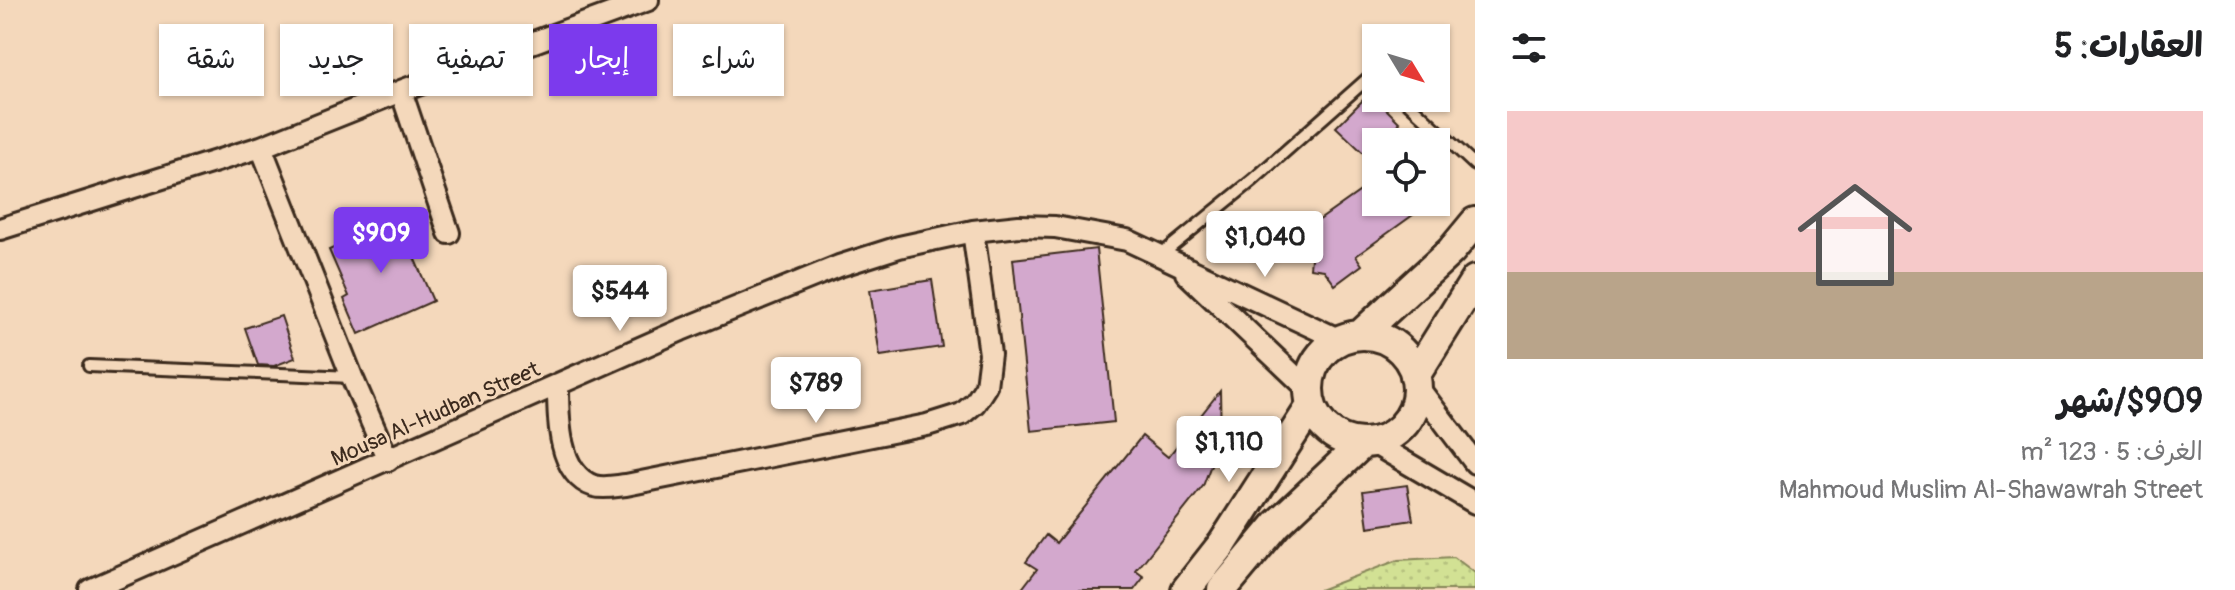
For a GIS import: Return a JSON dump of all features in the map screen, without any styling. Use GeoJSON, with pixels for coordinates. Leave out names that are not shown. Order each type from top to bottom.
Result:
{"type":"FeatureCollection","features":[{"type":"Feature","properties":{"kind":"street"},"geometry":{"type":"LineString","coordinates":[[0,229],[261,147],[604,8],[648,0]]}},
{"type":"Feature","properties":{"kind":"street"},"geometry":{"type":"LineString","coordinates":[[401,91],[449,233]]}},
{"type":"Feature","properties":{"kind":"street"},"geometry":{"type":"LineString","coordinates":[[261,147],[388,460]]}},
{"type":"Feature","properties":{"kind":"street"},"geometry":{"type":"LineString","coordinates":[[1475,222],[1451,251],[1351,337],[1327,348],[1317,360],[1310,374],[1309,397],[1319,421],[1330,433],[1346,441],[1367,443],[1387,437],[1400,428],[1410,416],[1416,381],[1475,280]]}},
{"type":"Feature","properties":{"kind":"street","name":"Mousa Al-Hudban Street"},"geometry":{"type":"LineString","coordinates":[[90,590],[131,581],[388,460],[681,330],[839,266],[899,247],[973,231],[1019,226],[1055,227],[1127,240],[1351,337]]}},
{"type":"Feature","properties":{"kind":"street"},"geometry":{"type":"LineString","coordinates":[[558,384],[558,426],[566,457],[582,480],[597,487],[641,482],[927,425],[962,414],[975,403],[986,386],[990,354],[973,231]]}},
{"type":"Feature","properties":{"kind":"street","name":"Mousa Al-Hudban Street"},"geometry":{"type":"LineString","coordinates":[[1166,257],[1309,397]]}},
{"type":"Feature","properties":{"kind":"street"},"geometry":{"type":"LineString","coordinates":[[1351,337],[1376,336],[1401,351],[1410,362],[1416,381],[1475,463]]}},
{"type":"Feature","properties":{"kind":"street"},"geometry":{"type":"LineString","coordinates":[[1186,590],[1223,543],[1309,397]]}},
{"type":"Feature","properties":{"kind":"street"},"geometry":{"type":"LineString","coordinates":[[1367,443],[1475,503]]}},
{"type":"Feature","properties":{"kind":"street"},"geometry":{"type":"LineString","coordinates":[[1222,590],[1277,524],[1367,443]]}},
{"type":"Feature","properties":{"kind":"lane"},"geometry":{"type":"LineString","coordinates":[[1166,257],[1362,84]]}},
{"type":"Feature","properties":{"kind":"lane"},"geometry":{"type":"LineString","coordinates":[[1418,112],[1475,165]]}},
{"type":"Feature","properties":{"kind":"lane"},"geometry":{"type":"LineString","coordinates":[[89,366],[352,377]]}},
{"type":"Feature","properties":{"kind":"green space"},"geometry":{"type":"Polygon","coordinates":[[[1454,557],[1475,573],[1475,590],[1319,590],[1398,560],[1454,557]]]}},
{"type":"Feature","properties":{"kind":"building"},"geometry":{"type":"Polygon","coordinates":[[[1362,101],[1362,112],[1389,112],[1400,123],[1397,128],[1362,128],[1362,152],[1336,127],[1362,101]]]}},
{"type":"Feature","properties":{"kind":"building"},"geometry":{"type":"Polygon","coordinates":[[[1362,190],[1362,216],[1412,216],[1356,256],[1362,265],[1335,285],[1324,270],[1310,268],[1312,249],[1301,233],[1362,190]]]}},
{"type":"Feature","properties":{"kind":"building"},"geometry":{"type":"Polygon","coordinates":[[[404,217],[419,252],[413,255],[433,301],[359,334],[344,299],[349,296],[329,250],[404,217]]]}},
{"type":"Feature","properties":{"kind":"building"},"geometry":{"type":"Polygon","coordinates":[[[1096,249],[1114,422],[1031,431],[1013,259],[1096,249]]]}},
{"type":"Feature","properties":{"kind":"building"},"geometry":{"type":"Polygon","coordinates":[[[932,280],[942,347],[880,356],[870,290],[932,280]]]}},
{"type":"Feature","properties":{"kind":"building"},"geometry":{"type":"Polygon","coordinates":[[[281,316],[295,358],[274,366],[258,365],[245,328],[281,316]]]}},
{"type":"Feature","properties":{"kind":"building"},"geometry":{"type":"Polygon","coordinates":[[[1220,391],[1221,438],[1203,486],[1136,571],[1144,577],[1134,590],[1021,590],[1037,569],[1026,562],[1046,535],[1056,543],[1142,436],[1168,457],[1220,391]]]}},
{"type":"Feature","properties":{"kind":"building"},"geometry":{"type":"Polygon","coordinates":[[[1407,485],[1413,520],[1368,527],[1363,491],[1407,485]]]}}]}
